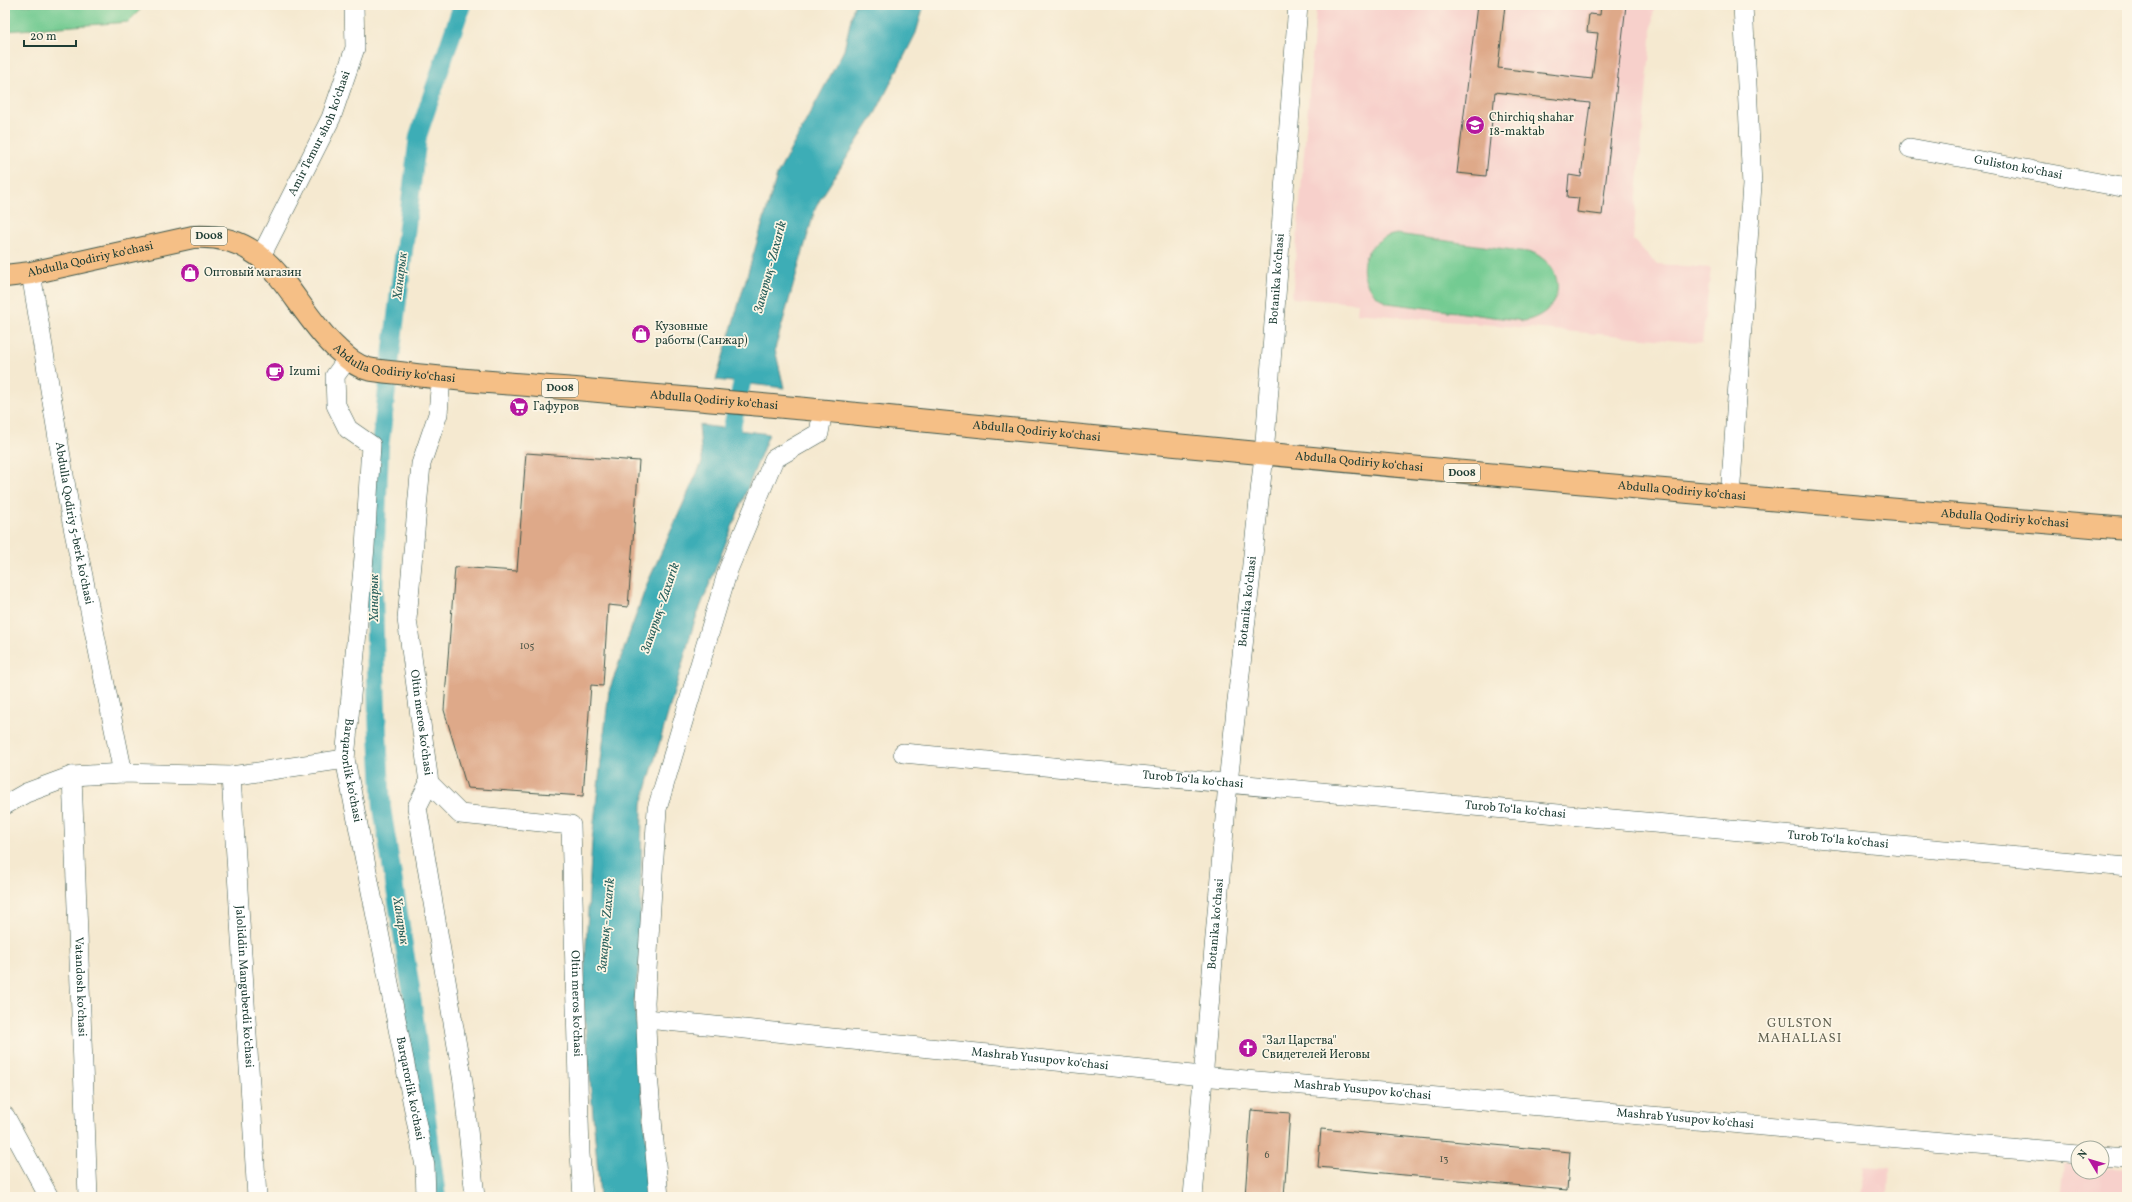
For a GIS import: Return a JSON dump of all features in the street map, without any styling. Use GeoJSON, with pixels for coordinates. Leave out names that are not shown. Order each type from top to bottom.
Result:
{"type":"FeatureCollection","features":[{"type":"Feature","properties":{"kind":"main road","name":"Abdulla Qodiriy ko‘chasi"},"geometry":{"type":"LineString","coordinates":[[5,276],[31,273],[192,237],[208,236],[226,239],[242,245],[261,256],[286,283],[320,332],[355,363],[441,378],[823,410],[1264,454],[1730,497],[2127,529]]}},
{"type":"Feature","properties":{"kind":"street","name":"Amir Temur shoh ko‘chasi"},"geometry":{"type":"LineString","coordinates":[[261,256],[331,118],[355,48],[354,5]]}},
{"type":"Feature","properties":{"kind":"street","name":"Botanika ko‘chasi"},"geometry":{"type":"LineString","coordinates":[[1192,1197],[1228,783],[1264,454],[1298,5]]}},
{"type":"Feature","properties":{"kind":"street"},"geometry":{"type":"LineString","coordinates":[[1730,497],[1752,185],[1743,5]]}},
{"type":"Feature","properties":{"kind":"street","name":"Guliston ko‘chasi"},"geometry":{"type":"LineString","coordinates":[[1910,148],[2127,188]]}},
{"type":"Feature","properties":{"kind":"street","name":"Abdulla Qodiriy 5-berk ko‘chasi"},"geometry":{"type":"LineString","coordinates":[[31,273],[70,512],[123,773]]}},
{"type":"Feature","properties":{"kind":"street","name":"Barqarorlik ko‘chasi"},"geometry":{"type":"LineString","coordinates":[[355,363],[335,376],[336,405],[348,430],[371,444],[365,547],[345,759],[425,1166],[426,1197]]}},
{"type":"Feature","properties":{"kind":"street","name":"Oltin meros ko‘chasi"},"geometry":{"type":"LineString","coordinates":[[441,378],[438,414],[421,464],[407,619],[429,783],[460,814],[571,825],[580,1154],[583,1197]]}},
{"type":"Feature","properties":{"kind":"street"},"geometry":{"type":"LineString","coordinates":[[659,1197],[648,1075],[647,1019],[645,1002],[657,809],[728,570],[774,458],[818,432],[823,410]]}},
{"type":"Feature","properties":{"kind":"street","name":"Turob To‘la ko‘chasi"},"geometry":{"type":"LineString","coordinates":[[903,753],[2127,867]]}},
{"type":"Feature","properties":{"kind":"street"},"geometry":{"type":"LineString","coordinates":[[5,805],[26,793],[72,776],[123,773],[231,776],[345,759]]}},
{"type":"Feature","properties":{"kind":"street","name":"Vatandosh ko‘chasi"},"geometry":{"type":"LineString","coordinates":[[72,776],[88,1197]]}},
{"type":"Feature","properties":{"kind":"street","name":"Jaloliddin Manguberdi ko‘chasi"},"geometry":{"type":"LineString","coordinates":[[231,776],[256,1197]]}},
{"type":"Feature","properties":{"kind":"street"},"geometry":{"type":"LineString","coordinates":[[429,783],[418,807],[463,1082],[475,1197]]}},
{"type":"Feature","properties":{"kind":"street","name":"Mashrab Yusupov ko‘chasi"},"geometry":{"type":"LineString","coordinates":[[647,1019],[1202,1076],[2070,1153]]}},
{"type":"Feature","properties":{"kind":"street"},"geometry":{"type":"LineString","coordinates":[[5,1116],[49,1197]]}},
{"type":"Feature","properties":{"kind":"street"},"geometry":{"type":"LineString","coordinates":[[2110,1157],[2127,1158]]}},
{"type":"Feature","properties":{"kind":"shaded area","name":"Chirchiq shahar 18-maktab"},"geometry":{"type":"Polygon","coordinates":[[[1379,5],[1654,5],[1633,240],[1657,264],[1711,268],[1702,343],[1356,313],[1357,303],[1292,298],[1316,9],[1379,5]]]}},
{"type":"Feature","properties":{"kind":"shaded area"},"geometry":{"type":"Polygon","coordinates":[[[2064,1163],[2070,1163],[2070,1180],[2110,1180],[2110,1168],[2127,1169],[2127,1197],[2060,1197],[2064,1163]]]}},
{"type":"Feature","properties":{"kind":"shaded area"},"geometry":{"type":"Polygon","coordinates":[[[1864,1166],[1889,1168],[1888,1197],[1861,1197],[1864,1166]]]}},
{"type":"Feature","properties":{"kind":"green space"},"geometry":{"type":"Polygon","coordinates":[[[5,5],[145,5],[128,22],[5,31],[5,5]]]}},
{"type":"Feature","properties":{"kind":"green space"},"geometry":{"type":"Polygon","coordinates":[[[1397,234],[1534,253],[1545,261],[1553,270],[1557,280],[1557,291],[1554,301],[1547,310],[1537,317],[1524,321],[1388,303],[1376,295],[1368,286],[1364,275],[1364,264],[1367,254],[1374,245],[1384,238],[1397,234]]]}},
{"type":"Feature","properties":{"kind":"water"},"geometry":{"type":"Polygon","coordinates":[[[854,5],[924,5],[916,33],[876,112],[816,206],[775,349],[784,388],[716,380],[777,175],[844,50],[854,5]]]}},
{"type":"Feature","properties":{"kind":"water"},"geometry":{"type":"Polygon","coordinates":[[[699,425],[769,434],[694,623],[642,804],[640,960],[634,999],[651,1197],[600,1197],[583,998],[592,840],[609,691],[647,584],[702,462],[699,425]]]}},
{"type":"Feature","properties":{"kind":"building"},"geometry":{"type":"Polygon","coordinates":[[[1477,5],[1505,5],[1498,68],[1592,79],[1598,33],[1587,32],[1589,14],[1600,15],[1601,5],[1626,5],[1602,215],[1577,212],[1579,198],[1567,197],[1569,175],[1581,177],[1590,103],[1495,92],[1486,176],[1457,173],[1477,5]]]}},
{"type":"Feature","properties":{"kind":"building"},"geometry":{"type":"Polygon","coordinates":[[[526,453],[639,461],[628,607],[608,605],[603,686],[591,685],[583,796],[467,788],[444,710],[455,567],[517,571],[526,453]]]}},
{"type":"Feature","properties":{"kind":"building"},"geometry":{"type":"Polygon","coordinates":[[[1251,1110],[1290,1113],[1284,1197],[1245,1197],[1251,1110]]]}},
{"type":"Feature","properties":{"kind":"building"},"geometry":{"type":"Polygon","coordinates":[[[1321,1129],[1570,1152],[1567,1190],[1318,1167],[1321,1129]]]}},
{"type":"Feature","properties":{"kind":"waterway","name":"Ханарык"},"geometry":{"type":"LineString","coordinates":[[437,1197],[411,989],[382,808],[377,715],[374,593],[380,447],[418,136],[462,5]]}},
{"type":"Feature","properties":{"kind":"waterway","name":"Закарық - Zaxarik"},"geometry":{"type":"LineString","coordinates":[[726,454],[747,360]]}},
{"type":"Feature","properties":{"kind":"place","name":"Chirchiq shahar 18-maktab"},"geometry":{"type":"Point","coordinates":[1475,125]}},
{"type":"Feature","properties":{"kind":"place","name":"Оптовый магазин"},"geometry":{"type":"Point","coordinates":[190,273]}},
{"type":"Feature","properties":{"kind":"place","name":"Кузовные работы (Санжар)"},"geometry":{"type":"Point","coordinates":[641,334]}},
{"type":"Feature","properties":{"kind":"place","name":"Izumi"},"geometry":{"type":"Point","coordinates":[275,372]}},
{"type":"Feature","properties":{"kind":"place","name":"Гафуров"},"geometry":{"type":"Point","coordinates":[519,407]}},
{"type":"Feature","properties":{"kind":"place","name":"\"Зал Царства\" Свидетелей Иеговы"},"geometry":{"type":"Point","coordinates":[1248,1048]}},
{"type":"Feature","properties":{"kind":"district","name":"GULSTON MAHALLASI"},"geometry":{"type":"Point","coordinates":[1800,1032]}}]}
